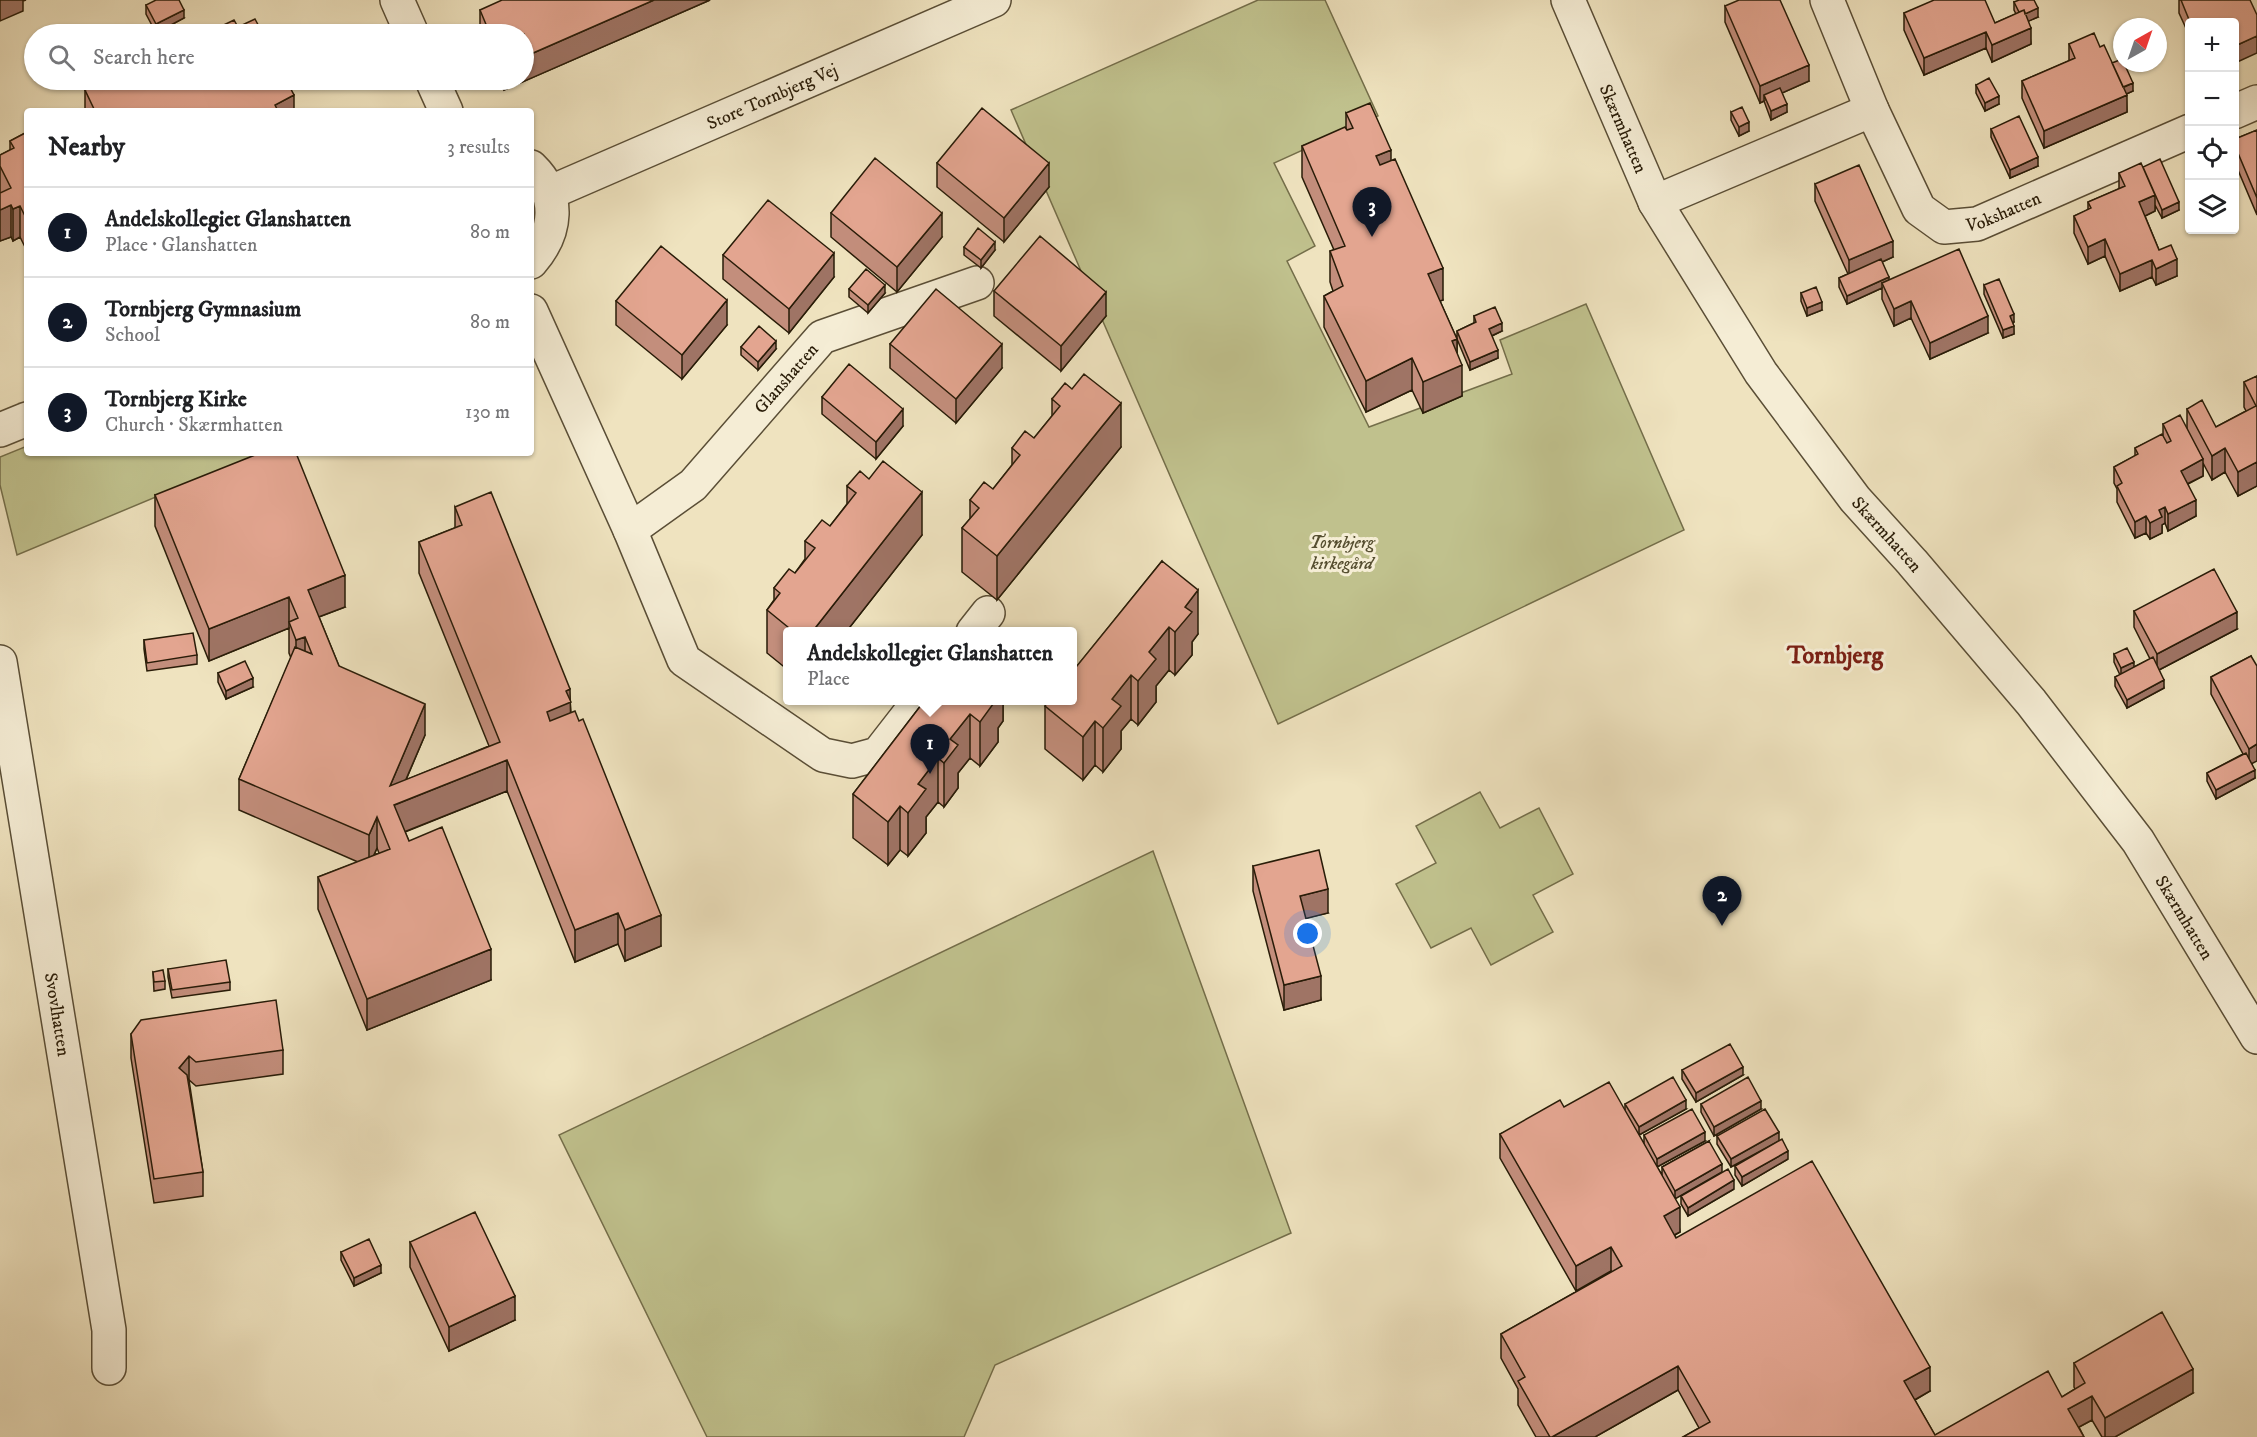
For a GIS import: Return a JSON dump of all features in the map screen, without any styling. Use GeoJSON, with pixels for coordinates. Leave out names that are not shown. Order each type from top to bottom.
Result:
{"type":"FeatureCollection","features":[{"type":"Feature","properties":{"kind":"street"},"geometry":{"type":"LineString","coordinates":[[397,0],[408,24]]}},
{"type":"Feature","properties":{"kind":"street","name":"Store Tornbjerg Vej"},"geometry":{"type":"LineString","coordinates":[[540,180],[994,0]]}},
{"type":"Feature","properties":{"kind":"street","name":"Skærmhatten"},"geometry":{"type":"LineString","coordinates":[[1568,0],[1655,202],[1761,373],[1855,499],[2031,702],[2138,841],[2257,1037]]}},
{"type":"Feature","properties":{"kind":"street","name":"Vokshatten"},"geometry":{"type":"LineString","coordinates":[[1827,0],[1872,110],[1919,209],[1944,226],[1977,224],[2185,133]]}},
{"type":"Feature","properties":{"kind":"street"},"geometry":{"type":"LineString","coordinates":[[437,90],[445,108]]}},
{"type":"Feature","properties":{"kind":"street"},"geometry":{"type":"LineString","coordinates":[[2239,110],[2257,102]]}},
{"type":"Feature","properties":{"kind":"street"},"geometry":{"type":"LineString","coordinates":[[1655,202],[1872,110]]}},
{"type":"Feature","properties":{"kind":"street"},"geometry":{"type":"LineString","coordinates":[[534,258],[543,248],[550,231],[553,212],[540,180]]}},
{"type":"Feature","properties":{"kind":"street","name":"Glanshatten"},"geometry":{"type":"LineString","coordinates":[[630,530],[693,485],[822,337],[977,282]]}},
{"type":"Feature","properties":{"kind":"street"},"geometry":{"type":"LineString","coordinates":[[534,318],[630,530],[684,660],[823,755],[852,761],[878,754],[916,705]]}},
{"type":"Feature","properties":{"kind":"street"},"geometry":{"type":"LineString","coordinates":[[0,430],[24,420]]}},
{"type":"Feature","properties":{"kind":"street","name":"Svovlhatten"},"geometry":{"type":"LineString","coordinates":[[0,662],[109,1330],[109,1368]]}},
{"type":"Feature","properties":{"kind":"green space","name":"Tornbjerg kirkegård"},"geometry":{"type":"Polygon","coordinates":[[[1258,0],[1325,0],[1378,116],[1274,163],[1315,246],[1287,261],[1369,427],[1512,374],[1500,340],[1586,304],[1684,530],[1278,724],[1011,110],[1258,0]]]}},
{"type":"Feature","properties":{"kind":"green space"},"geometry":{"type":"Polygon","coordinates":[[[24,447],[24,456],[254,456],[17,555],[0,485],[0,457],[24,447]]]}},
{"type":"Feature","properties":{"kind":"green space"},"geometry":{"type":"Polygon","coordinates":[[[1480,792],[1500,828],[1539,808],[1573,874],[1533,895],[1553,932],[1491,965],[1471,928],[1431,948],[1396,884],[1436,863],[1416,826],[1480,792]]]}},
{"type":"Feature","properties":{"kind":"green space"},"geometry":{"type":"Polygon","coordinates":[[[1153,851],[1291,1233],[995,1365],[964,1437],[707,1437],[559,1135],[1153,851]]]}},
{"type":"Feature","properties":{"kind":"building"},"geometry":{"type":"Polygon","coordinates":[[[156,0],[179,0],[184,10],[156,24],[146,5],[156,0]]]}},
{"type":"Feature","properties":{"kind":"building"},"geometry":{"type":"Polygon","coordinates":[[[502,0],[654,0],[534,53],[534,24],[486,24],[480,10],[502,0]]]}},
{"type":"Feature","properties":{"kind":"building"},"geometry":{"type":"Polygon","coordinates":[[[1739,0],[1780,0],[1809,65],[1760,86],[1725,6],[1739,0]]]}},
{"type":"Feature","properties":{"kind":"building"},"geometry":{"type":"Polygon","coordinates":[[[1934,0],[1985,0],[1995,23],[2024,10],[2031,28],[1992,45],[1986,32],[1924,58],[1904,13],[1934,0]]]}},
{"type":"Feature","properties":{"kind":"building"},"geometry":{"type":"Polygon","coordinates":[[[2034,0],[2038,8],[2025,14],[2024,10],[2019,12],[2014,2],[2034,0]]]}},
{"type":"Feature","properties":{"kind":"building"},"geometry":{"type":"Polygon","coordinates":[[[2181,0],[2250,0],[2257,15],[2257,36],[2239,44],[2239,18],[2188,18],[2181,0]]]}},
{"type":"Feature","properties":{"kind":"building"},"geometry":{"type":"Polygon","coordinates":[[[255,19],[258,24],[244,24],[255,19]]]}},
{"type":"Feature","properties":{"kind":"building"},"geometry":{"type":"Polygon","coordinates":[[[2094,33],[2100,47],[2104,45],[2113,65],[2113,72],[2116,72],[2127,95],[2044,131],[2022,81],[2075,58],[2069,44],[2094,33]]]}},
{"type":"Feature","properties":{"kind":"building"},"geometry":{"type":"Polygon","coordinates":[[[2116,72],[2128,72],[2133,83],[2123,87],[2116,72]]]}},
{"type":"Feature","properties":{"kind":"building"},"geometry":{"type":"Polygon","coordinates":[[[1989,78],[1999,96],[1985,103],[1976,85],[1989,78]]]}},
{"type":"Feature","properties":{"kind":"building"},"geometry":{"type":"Polygon","coordinates":[[[1780,88],[1787,104],[1771,111],[1764,95],[1780,88]]]}},
{"type":"Feature","properties":{"kind":"building"},"geometry":{"type":"Polygon","coordinates":[[[85,90],[291,90],[294,95],[275,105],[276,108],[94,108],[85,90]]]}},
{"type":"Feature","properties":{"kind":"building"},"geometry":{"type":"Polygon","coordinates":[[[1370,103],[1391,150],[1376,156],[1380,165],[1395,159],[1443,268],[1428,274],[1457,339],[1452,341],[1462,365],[1423,382],[1412,358],[1366,381],[1324,296],[1343,286],[1330,251],[1345,246],[1302,146],[1345,127],[1347,130],[1353,128],[1346,113],[1370,103]]]}},
{"type":"Feature","properties":{"kind":"building"},"geometry":{"type":"Polygon","coordinates":[[[1742,107],[1749,122],[1739,127],[1731,112],[1742,107]]]}},
{"type":"Feature","properties":{"kind":"building"},"geometry":{"type":"Polygon","coordinates":[[[982,108],[1049,163],[1004,218],[937,163],[982,108]]]}},
{"type":"Feature","properties":{"kind":"building"},"geometry":{"type":"Polygon","coordinates":[[[2019,116],[2038,157],[2010,170],[1991,129],[2019,116]]]}},
{"type":"Feature","properties":{"kind":"building"},"geometry":{"type":"Polygon","coordinates":[[[2257,130],[2257,198],[2239,155],[2239,137],[2257,130]]]}},
{"type":"Feature","properties":{"kind":"building"},"geometry":{"type":"Polygon","coordinates":[[[24,134],[24,214],[20,206],[13,209],[11,205],[0,210],[0,193],[11,188],[0,166],[0,155],[14,148],[10,141],[24,134]]]}},
{"type":"Feature","properties":{"kind":"building"},"geometry":{"type":"Polygon","coordinates":[[[875,158],[942,213],[897,267],[831,213],[875,158]]]}},
{"type":"Feature","properties":{"kind":"building"},"geometry":{"type":"Polygon","coordinates":[[[2160,159],[2179,202],[2162,210],[2143,167],[2160,159]]]}},
{"type":"Feature","properties":{"kind":"building"},"geometry":{"type":"Polygon","coordinates":[[[2141,163],[2155,195],[2139,202],[2159,250],[2171,245],[2177,259],[2156,269],[2152,260],[2120,274],[2105,239],[2088,247],[2074,216],[2091,208],[2088,202],[2125,186],[2119,173],[2141,163]]]}},
{"type":"Feature","properties":{"kind":"building"},"geometry":{"type":"Polygon","coordinates":[[[1859,165],[1893,241],[1849,260],[1815,184],[1859,165]]]}},
{"type":"Feature","properties":{"kind":"building"},"geometry":{"type":"Polygon","coordinates":[[[768,200],[834,253],[789,309],[723,255],[768,200]]]}},
{"type":"Feature","properties":{"kind":"building"},"geometry":{"type":"Polygon","coordinates":[[[978,228],[995,242],[981,260],[964,247],[978,228]]]}},
{"type":"Feature","properties":{"kind":"building"},"geometry":{"type":"Polygon","coordinates":[[[1040,236],[1106,292],[1061,346],[994,291],[1040,236]]]}},
{"type":"Feature","properties":{"kind":"building"},"geometry":{"type":"Polygon","coordinates":[[[661,246],[727,300],[682,355],[616,301],[661,246]]]}},
{"type":"Feature","properties":{"kind":"building"},"geometry":{"type":"Polygon","coordinates":[[[1959,249],[1988,316],[1930,343],[1911,301],[1894,309],[1882,283],[1959,249]]]}},
{"type":"Feature","properties":{"kind":"building"},"geometry":{"type":"Polygon","coordinates":[[[1881,259],[1889,277],[1847,296],[1839,278],[1881,259]]]}},
{"type":"Feature","properties":{"kind":"building"},"geometry":{"type":"Polygon","coordinates":[[[866,269],[885,285],[868,305],[849,289],[866,269]]]}},
{"type":"Feature","properties":{"kind":"building"},"geometry":{"type":"Polygon","coordinates":[[[1999,279],[2014,314],[2010,316],[2014,326],[2003,330],[1984,285],[1999,279]]]}},
{"type":"Feature","properties":{"kind":"building"},"geometry":{"type":"Polygon","coordinates":[[[1816,287],[1822,302],[1807,308],[1801,293],[1816,287]]]}},
{"type":"Feature","properties":{"kind":"building"},"geometry":{"type":"Polygon","coordinates":[[[936,289],[1002,344],[956,399],[890,344],[936,289]]]}},
{"type":"Feature","properties":{"kind":"building"},"geometry":{"type":"Polygon","coordinates":[[[1495,307],[1502,323],[1489,329],[1498,350],[1470,362],[1457,331],[1476,322],[1474,316],[1495,307]]]}},
{"type":"Feature","properties":{"kind":"building"},"geometry":{"type":"Polygon","coordinates":[[[759,326],[776,341],[758,362],[741,347],[759,326]]]}},
{"type":"Feature","properties":{"kind":"building"},"geometry":{"type":"Polygon","coordinates":[[[849,364],[903,409],[876,442],[822,397],[849,364]]]}},
{"type":"Feature","properties":{"kind":"building"},"geometry":{"type":"Polygon","coordinates":[[[1084,374],[1121,403],[997,556],[962,528],[979,508],[970,500],[984,482],[993,489],[1020,455],[1012,448],[1025,431],[1034,438],[1060,406],[1052,399],[1065,383],[1072,389],[1084,374]]]}},
{"type":"Feature","properties":{"kind":"building"},"geometry":{"type":"Polygon","coordinates":[[[2257,376],[2257,462],[2238,472],[2225,448],[2212,456],[2187,409],[2202,400],[2216,427],[2256,406],[2244,382],[2257,376]]]}},
{"type":"Feature","properties":{"kind":"building"},"geometry":{"type":"Polygon","coordinates":[[[2180,415],[2203,459],[2181,471],[2196,500],[2168,514],[2165,507],[2159,510],[2162,517],[2150,523],[2146,516],[2135,522],[2117,486],[2122,483],[2114,467],[2138,454],[2135,448],[2162,434],[2167,443],[2171,441],[2163,424],[2180,415]]]}},
{"type":"Feature","properties":{"kind":"building"},"geometry":{"type":"Polygon","coordinates":[[[252,456],[297,456],[345,575],[308,590],[339,666],[425,704],[390,786],[500,742],[419,542],[462,525],[455,507],[491,492],[570,689],[566,691],[571,702],[547,712],[550,721],[575,711],[579,721],[583,719],[661,915],[625,930],[618,913],[575,930],[507,760],[394,805],[409,841],[442,827],[491,949],[367,999],[318,877],[390,849],[377,817],[369,835],[239,779],[295,647],[312,654],[305,637],[296,640],[289,622],[298,618],[289,597],[209,629],[155,495],[252,456]]]}},
{"type":"Feature","properties":{"kind":"building"},"geometry":{"type":"Polygon","coordinates":[[[883,461],[922,492],[816,627],[788,627],[767,610],[780,593],[774,588],[789,569],[795,573],[815,548],[805,541],[822,520],[830,526],[856,493],[847,486],[860,471],[869,479],[883,461]]]}},
{"type":"Feature","properties":{"kind":"building"},"geometry":{"type":"Polygon","coordinates":[[[1162,561],[1198,590],[1185,607],[1192,612],[1175,632],[1169,627],[1149,652],[1156,659],[1138,681],[1131,675],[1112,699],[1121,706],[1103,728],[1095,721],[1083,737],[1045,706],[1077,705],[1077,666],[1162,561]]]}},
{"type":"Feature","properties":{"kind":"building"},"geometry":{"type":"Polygon","coordinates":[[[2214,569],[2237,612],[2157,654],[2134,611],[2214,569]]]}},
{"type":"Feature","properties":{"kind":"building"},"geometry":{"type":"Polygon","coordinates":[[[193,633],[197,655],[147,663],[144,640],[193,633]]]}},
{"type":"Feature","properties":{"kind":"building"},"geometry":{"type":"Polygon","coordinates":[[[2127,648],[2134,662],[2121,668],[2114,654],[2127,648]]]}},
{"type":"Feature","properties":{"kind":"building"},"geometry":{"type":"Polygon","coordinates":[[[2251,656],[2257,666],[2257,744],[2249,749],[2211,677],[2251,656]]]}},
{"type":"Feature","properties":{"kind":"building"},"geometry":{"type":"Polygon","coordinates":[[[2153,657],[2164,680],[2127,700],[2115,677],[2153,657]]]}},
{"type":"Feature","properties":{"kind":"building"},"geometry":{"type":"Polygon","coordinates":[[[245,661],[253,678],[226,691],[218,673],[245,661]]]}},
{"type":"Feature","properties":{"kind":"building"},"geometry":{"type":"Polygon","coordinates":[[[921,705],[992,705],[980,722],[970,714],[950,739],[958,745],[944,763],[938,758],[918,784],[926,789],[908,813],[900,806],[888,822],[853,794],[921,705]]]}},
{"type":"Feature","properties":{"kind":"building"},"geometry":{"type":"Polygon","coordinates":[[[2246,753],[2255,770],[2216,790],[2207,773],[2246,753]]]}},
{"type":"Feature","properties":{"kind":"building"},"geometry":{"type":"Polygon","coordinates":[[[1319,850],[1328,889],[1300,896],[1321,976],[1284,985],[1253,866],[1319,850]]]}},
{"type":"Feature","properties":{"kind":"building"},"geometry":{"type":"Polygon","coordinates":[[[226,960],[230,982],[172,990],[168,969],[226,960]]]}},
{"type":"Feature","properties":{"kind":"building"},"geometry":{"type":"Polygon","coordinates":[[[163,970],[165,981],[154,982],[153,972],[163,970]]]}},
{"type":"Feature","properties":{"kind":"building"},"geometry":{"type":"Polygon","coordinates":[[[276,1000],[283,1050],[196,1062],[189,1056],[179,1068],[187,1075],[203,1172],[154,1179],[131,1034],[141,1020],[276,1000]]]}},
{"type":"Feature","properties":{"kind":"building"},"geometry":{"type":"Polygon","coordinates":[[[1730,1044],[1743,1067],[1696,1093],[1682,1070],[1730,1044]]]}},
{"type":"Feature","properties":{"kind":"building"},"geometry":{"type":"Polygon","coordinates":[[[1673,1077],[1686,1100],[1639,1127],[1625,1104],[1673,1077]]]}},
{"type":"Feature","properties":{"kind":"building"},"geometry":{"type":"Polygon","coordinates":[[[1748,1077],[1761,1101],[1714,1127],[1701,1104],[1748,1077]]]}},
{"type":"Feature","properties":{"kind":"building"},"geometry":{"type":"Polygon","coordinates":[[[1609,1082],[1680,1207],[1664,1216],[1676,1238],[1812,1161],[1930,1367],[1904,1381],[1935,1435],[2048,1371],[2062,1397],[2085,1383],[2074,1363],[2162,1312],[2193,1369],[2105,1418],[2092,1396],[2068,1409],[2084,1437],[1683,1437],[1710,1422],[1678,1366],[1550,1437],[1518,1381],[1525,1377],[1501,1334],[1622,1266],[1611,1247],[1576,1266],[1500,1134],[1560,1100],[1564,1107],[1609,1082]]]}},
{"type":"Feature","properties":{"kind":"building"},"geometry":{"type":"Polygon","coordinates":[[[1692,1109],[1705,1132],[1657,1159],[1644,1135],[1692,1109]]]}},
{"type":"Feature","properties":{"kind":"building"},"geometry":{"type":"Polygon","coordinates":[[[1765,1109],[1779,1132],[1731,1159],[1717,1136],[1765,1109]]]}},
{"type":"Feature","properties":{"kind":"building"},"geometry":{"type":"Polygon","coordinates":[[[1782,1139],[1788,1151],[1742,1177],[1735,1166],[1782,1139]]]}},
{"type":"Feature","properties":{"kind":"building"},"geometry":{"type":"Polygon","coordinates":[[[1709,1141],[1722,1164],[1675,1191],[1662,1167],[1709,1141]]]}},
{"type":"Feature","properties":{"kind":"building"},"geometry":{"type":"Polygon","coordinates":[[[1728,1169],[1734,1180],[1688,1208],[1681,1196],[1728,1169]]]}},
{"type":"Feature","properties":{"kind":"building"},"geometry":{"type":"Polygon","coordinates":[[[475,1212],[515,1296],[449,1327],[410,1242],[475,1212]]]}},
{"type":"Feature","properties":{"kind":"building"},"geometry":{"type":"Polygon","coordinates":[[[369,1239],[381,1265],[354,1278],[341,1252],[369,1239]]]}},
{"type":"Feature","properties":{"kind":"place","name":"Tornbjerg Kirke"},"geometry":{"type":"Point","coordinates":[1372,237]}},
{"type":"Feature","properties":{"kind":"place","name":"Andelskollegiet Glanshatten"},"geometry":{"type":"Point","coordinates":[930,774]}},
{"type":"Feature","properties":{"kind":"place","name":"Tornbjerg Gymnasium"},"geometry":{"type":"Point","coordinates":[1722,926]}},
{"type":"Feature","properties":{"kind":"district","name":"Tornbjerg"},"geometry":{"type":"Point","coordinates":[1835,655]}}]}
